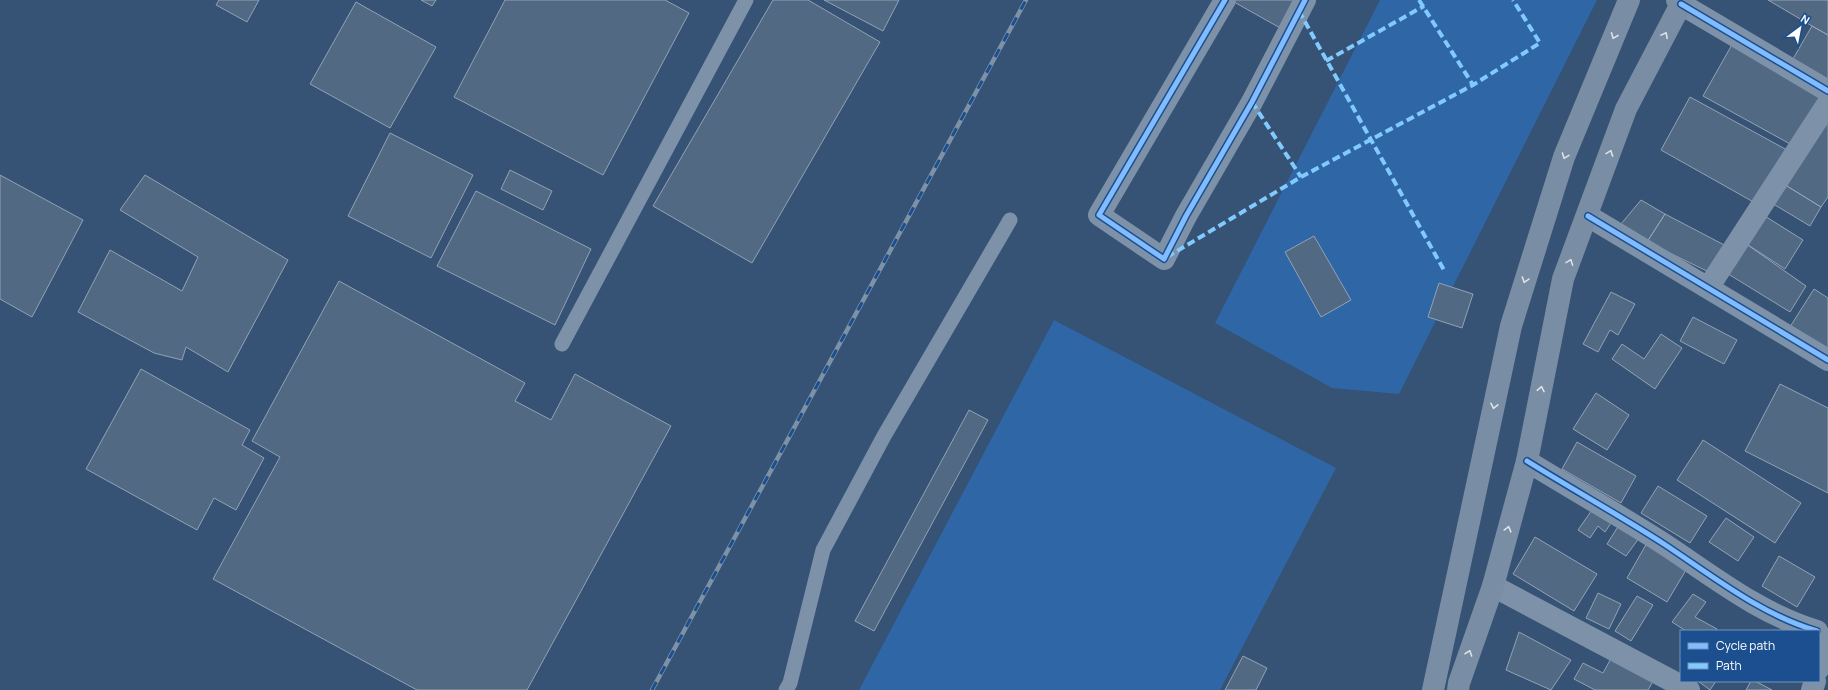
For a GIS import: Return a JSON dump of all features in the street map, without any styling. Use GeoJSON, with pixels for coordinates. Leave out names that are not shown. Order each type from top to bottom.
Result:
{"type":"FeatureCollection","features":[{"type":"Feature","properties":{"kind":"main road"},"geometry":{"type":"LineString","coordinates":[[1433,690],[1511,326],[1564,157],[1629,0]]}},
{"type":"Feature","properties":{"kind":"main road"},"geometry":{"type":"LineString","coordinates":[[1458,690],[1459,682],[1493,586],[1526,461],[1563,279],[1588,216],[1626,108],[1679,2]]}},
{"type":"Feature","properties":{"kind":"street"},"geometry":{"type":"LineString","coordinates":[[1225,0],[1099,215],[1164,259],[1186,216],[1252,102],[1305,0]]}},
{"type":"Feature","properties":{"kind":"street"},"geometry":{"type":"LineString","coordinates":[[1679,2],[1828,91]]}},
{"type":"Feature","properties":{"kind":"street"},"geometry":{"type":"LineString","coordinates":[[1708,288],[1828,103]]}},
{"type":"Feature","properties":{"kind":"street"},"geometry":{"type":"LineString","coordinates":[[1588,216],[1828,360]]}},
{"type":"Feature","properties":{"kind":"street"},"geometry":{"type":"LineString","coordinates":[[1526,461],[1663,544],[1746,599],[1792,623],[1815,630]]}},
{"type":"Feature","properties":{"kind":"street"},"geometry":{"type":"LineString","coordinates":[[1493,586],[1689,690]]}},
{"type":"Feature","properties":{"kind":"street"},"geometry":{"type":"LineString","coordinates":[[1820,665],[1828,639]]}},
{"type":"Feature","properties":{"kind":"lane"},"geometry":{"type":"LineString","coordinates":[[562,344],[746,0]]}},
{"type":"Feature","properties":{"kind":"lane"},"geometry":{"type":"LineString","coordinates":[[786,690],[790,683],[823,550],[884,436],[1010,220]]}},
{"type":"Feature","properties":{"kind":"shaded area"},"geometry":{"type":"Polygon","coordinates":[[[1380,0],[1597,0],[1399,394],[1332,388],[1215,323],[1380,0]]]}},
{"type":"Feature","properties":{"kind":"shaded area"},"geometry":{"type":"Polygon","coordinates":[[[1054,320],[1336,468],[1220,690],[859,690],[1054,320]]]}},
{"type":"Feature","properties":{"kind":"building"},"geometry":{"type":"Polygon","coordinates":[[[219,0],[259,0],[247,22],[216,5],[219,0]]]}},
{"type":"Feature","properties":{"kind":"building"},"geometry":{"type":"Polygon","coordinates":[[[421,0],[436,0],[432,6],[421,0]]]}},
{"type":"Feature","properties":{"kind":"building"},"geometry":{"type":"Polygon","coordinates":[[[505,0],[665,0],[689,13],[603,175],[454,97],[505,0]]]}},
{"type":"Feature","properties":{"kind":"building"},"geometry":{"type":"Polygon","coordinates":[[[773,0],[808,0],[880,42],[752,263],[653,206],[773,0]]]}},
{"type":"Feature","properties":{"kind":"building"},"geometry":{"type":"Polygon","coordinates":[[[824,0],[899,0],[883,31],[824,0]]]}},
{"type":"Feature","properties":{"kind":"building"},"geometry":{"type":"Polygon","coordinates":[[[1235,0],[1299,0],[1282,29],[1234,2],[1235,0]]]}},
{"type":"Feature","properties":{"kind":"building"},"geometry":{"type":"Polygon","coordinates":[[[1768,0],[1828,0],[1828,35],[1812,26],[1768,0]]]}},
{"type":"Feature","properties":{"kind":"building"},"geometry":{"type":"Polygon","coordinates":[[[356,2],[436,47],[390,128],[310,84],[356,2]]]}},
{"type":"Feature","properties":{"kind":"building"},"geometry":{"type":"Polygon","coordinates":[[[1812,26],[1828,35],[1828,86],[1790,64],[1812,26]]]}},
{"type":"Feature","properties":{"kind":"building"},"geometry":{"type":"Polygon","coordinates":[[[1734,41],[1823,91],[1792,145],[1703,96],[1734,41]]]}},
{"type":"Feature","properties":{"kind":"building"},"geometry":{"type":"Polygon","coordinates":[[[1690,97],[1787,150],[1757,204],[1661,150],[1690,97]]]}},
{"type":"Feature","properties":{"kind":"building"},"geometry":{"type":"Polygon","coordinates":[[[1828,114],[1828,197],[1821,207],[1782,183],[1828,114]]]}},
{"type":"Feature","properties":{"kind":"building"},"geometry":{"type":"Polygon","coordinates":[[[390,133],[473,175],[431,258],[348,216],[390,133]]]}},
{"type":"Feature","properties":{"kind":"building"},"geometry":{"type":"Polygon","coordinates":[[[510,170],[552,191],[543,210],[501,189],[510,170]]]}},
{"type":"Feature","properties":{"kind":"building"},"geometry":{"type":"Polygon","coordinates":[[[0,175],[83,220],[32,317],[0,299],[0,175]]]}},
{"type":"Feature","properties":{"kind":"building"},"geometry":{"type":"Polygon","coordinates":[[[145,175],[288,260],[228,372],[186,347],[182,360],[154,353],[78,312],[110,250],[182,291],[198,257],[120,210],[145,175]]]}},
{"type":"Feature","properties":{"kind":"building"},"geometry":{"type":"Polygon","coordinates":[[[1782,183],[1821,207],[1810,226],[1770,202],[1782,183]]]}},
{"type":"Feature","properties":{"kind":"building"},"geometry":{"type":"Polygon","coordinates":[[[476,191],[591,249],[555,325],[437,266],[476,191]]]}},
{"type":"Feature","properties":{"kind":"building"},"geometry":{"type":"Polygon","coordinates":[[[1641,200],[1665,214],[1647,242],[1621,224],[1641,200]]]}},
{"type":"Feature","properties":{"kind":"building"},"geometry":{"type":"Polygon","coordinates":[[[1760,213],[1803,240],[1785,269],[1742,241],[1760,213]]]}},
{"type":"Feature","properties":{"kind":"building"},"geometry":{"type":"Polygon","coordinates":[[[1665,214],[1730,248],[1713,274],[1647,242],[1665,214]]]}},
{"type":"Feature","properties":{"kind":"building"},"geometry":{"type":"Polygon","coordinates":[[[1314,236],[1351,300],[1321,317],[1285,252],[1314,236]]]}},
{"type":"Feature","properties":{"kind":"building"},"geometry":{"type":"Polygon","coordinates":[[[1742,241],[1806,286],[1790,312],[1725,272],[1742,241]]]}},
{"type":"Feature","properties":{"kind":"building"},"geometry":{"type":"Polygon","coordinates":[[[339,281],[525,383],[515,401],[551,420],[575,374],[671,426],[527,690],[417,690],[213,579],[280,457],[252,441],[339,281]]]}},
{"type":"Feature","properties":{"kind":"building"},"geometry":{"type":"Polygon","coordinates":[[[1439,283],[1473,294],[1462,328],[1428,317],[1439,283]]]}},
{"type":"Feature","properties":{"kind":"building"},"geometry":{"type":"Polygon","coordinates":[[[1814,289],[1828,298],[1828,356],[1788,330],[1814,289]]]}},
{"type":"Feature","properties":{"kind":"building"},"geometry":{"type":"Polygon","coordinates":[[[1611,292],[1635,304],[1618,335],[1610,330],[1598,352],[1583,344],[1611,292]]]}},
{"type":"Feature","properties":{"kind":"building"},"geometry":{"type":"Polygon","coordinates":[[[1693,317],[1737,340],[1724,364],[1680,341],[1693,317]]]}},
{"type":"Feature","properties":{"kind":"building"},"geometry":{"type":"Polygon","coordinates":[[[1661,334],[1682,348],[1655,389],[1612,359],[1622,344],[1644,359],[1661,334]]]}},
{"type":"Feature","properties":{"kind":"building"},"geometry":{"type":"Polygon","coordinates":[[[141,369],[250,430],[242,445],[264,458],[236,510],[214,498],[197,530],[86,469],[141,369]]]}},
{"type":"Feature","properties":{"kind":"building"},"geometry":{"type":"Polygon","coordinates":[[[1780,384],[1828,408],[1828,493],[1745,451],[1780,384]]]}},
{"type":"Feature","properties":{"kind":"building"},"geometry":{"type":"Polygon","coordinates":[[[1596,393],[1629,415],[1607,450],[1573,429],[1596,393]]]}},
{"type":"Feature","properties":{"kind":"building"},"geometry":{"type":"Polygon","coordinates":[[[969,410],[988,420],[874,631],[855,621],[969,410]]]}},
{"type":"Feature","properties":{"kind":"building"},"geometry":{"type":"Polygon","coordinates":[[[1703,440],[1801,503],[1775,543],[1677,480],[1703,440]]]}},
{"type":"Feature","properties":{"kind":"building"},"geometry":{"type":"Polygon","coordinates":[[[1577,442],[1636,476],[1621,503],[1562,469],[1577,442]]]}},
{"type":"Feature","properties":{"kind":"building"},"geometry":{"type":"Polygon","coordinates":[[[1658,486],[1707,516],[1690,543],[1641,513],[1658,486]]]}},
{"type":"Feature","properties":{"kind":"building"},"geometry":{"type":"Polygon","coordinates":[[[1594,507],[1613,520],[1605,532],[1598,526],[1590,538],[1578,530],[1594,507]]]}},
{"type":"Feature","properties":{"kind":"building"},"geometry":{"type":"Polygon","coordinates":[[[1726,518],[1754,537],[1738,561],[1709,542],[1726,518]]]}},
{"type":"Feature","properties":{"kind":"building"},"geometry":{"type":"Polygon","coordinates":[[[1619,525],[1639,538],[1626,556],[1607,544],[1619,525]]]}},
{"type":"Feature","properties":{"kind":"building"},"geometry":{"type":"Polygon","coordinates":[[[1535,537],[1597,574],[1574,611],[1513,574],[1535,537]]]}},
{"type":"Feature","properties":{"kind":"building"},"geometry":{"type":"Polygon","coordinates":[[[1648,541],[1689,565],[1667,602],[1627,578],[1648,541]]]}},
{"type":"Feature","properties":{"kind":"building"},"geometry":{"type":"Polygon","coordinates":[[[1779,556],[1815,577],[1797,607],[1762,586],[1779,556]]]}},
{"type":"Feature","properties":{"kind":"building"},"geometry":{"type":"Polygon","coordinates":[[[1598,593],[1621,604],[1609,629],[1586,618],[1598,593]]]}},
{"type":"Feature","properties":{"kind":"building"},"geometry":{"type":"Polygon","coordinates":[[[1693,594],[1706,602],[1695,617],[1717,629],[1684,630],[1672,622],[1693,594]]]}},
{"type":"Feature","properties":{"kind":"building"},"geometry":{"type":"Polygon","coordinates":[[[1637,596],[1653,605],[1631,641],[1615,631],[1637,596]]]}},
{"type":"Feature","properties":{"kind":"building"},"geometry":{"type":"Polygon","coordinates":[[[1519,632],[1571,660],[1551,690],[1506,670],[1519,632]]]}},
{"type":"Feature","properties":{"kind":"building"},"geometry":{"type":"Polygon","coordinates":[[[1614,653],[1656,676],[1648,690],[1595,690],[1574,679],[1583,663],[1603,673],[1614,653]]]}},
{"type":"Feature","properties":{"kind":"building"},"geometry":{"type":"Polygon","coordinates":[[[1243,656],[1267,668],[1256,690],[1225,690],[1243,656]]]}},
{"type":"Feature","properties":{"kind":"building"},"geometry":{"type":"Polygon","coordinates":[[[1699,682],[1715,682],[1710,690],[1699,682]]]}},
{"type":"Feature","properties":{"kind":"building"},"geometry":{"type":"Polygon","coordinates":[[[1750,682],[1757,682],[1772,690],[1746,690],[1750,682]]]}},
{"type":"Feature","properties":{"kind":"railway"},"geometry":{"type":"LineString","coordinates":[[652,690],[1026,0]]}},
{"type":"Feature","properties":{"kind":"marked path"},"geometry":{"type":"LineString","coordinates":[[1419,0],[1473,85]]}},
{"type":"Feature","properties":{"kind":"marked path"},"geometry":{"type":"LineString","coordinates":[[1167,257],[1301,177],[1473,85],[1540,43],[1513,0]]}},
{"type":"Feature","properties":{"kind":"marked path"},"geometry":{"type":"LineString","coordinates":[[1326,61],[1424,6]]}},
{"type":"Feature","properties":{"kind":"marked path"},"geometry":{"type":"LineString","coordinates":[[1299,11],[1445,272]]}},
{"type":"Feature","properties":{"kind":"marked path"},"geometry":{"type":"LineString","coordinates":[[1252,102],[1301,177]]}},
{"type":"Feature","properties":{"kind":"cycle path"},"geometry":{"type":"LineString","coordinates":[[1225,0],[1099,215],[1164,259],[1186,216],[1252,102],[1305,0]]}},
{"type":"Feature","properties":{"kind":"cycle path"},"geometry":{"type":"LineString","coordinates":[[1681,4],[1828,91]]}},
{"type":"Feature","properties":{"kind":"cycle path"},"geometry":{"type":"LineString","coordinates":[[1588,216],[1828,360]]}},
{"type":"Feature","properties":{"kind":"cycle path"},"geometry":{"type":"LineString","coordinates":[[1527,461],[1647,533],[1738,594],[1776,615],[1814,630]]}}]}
